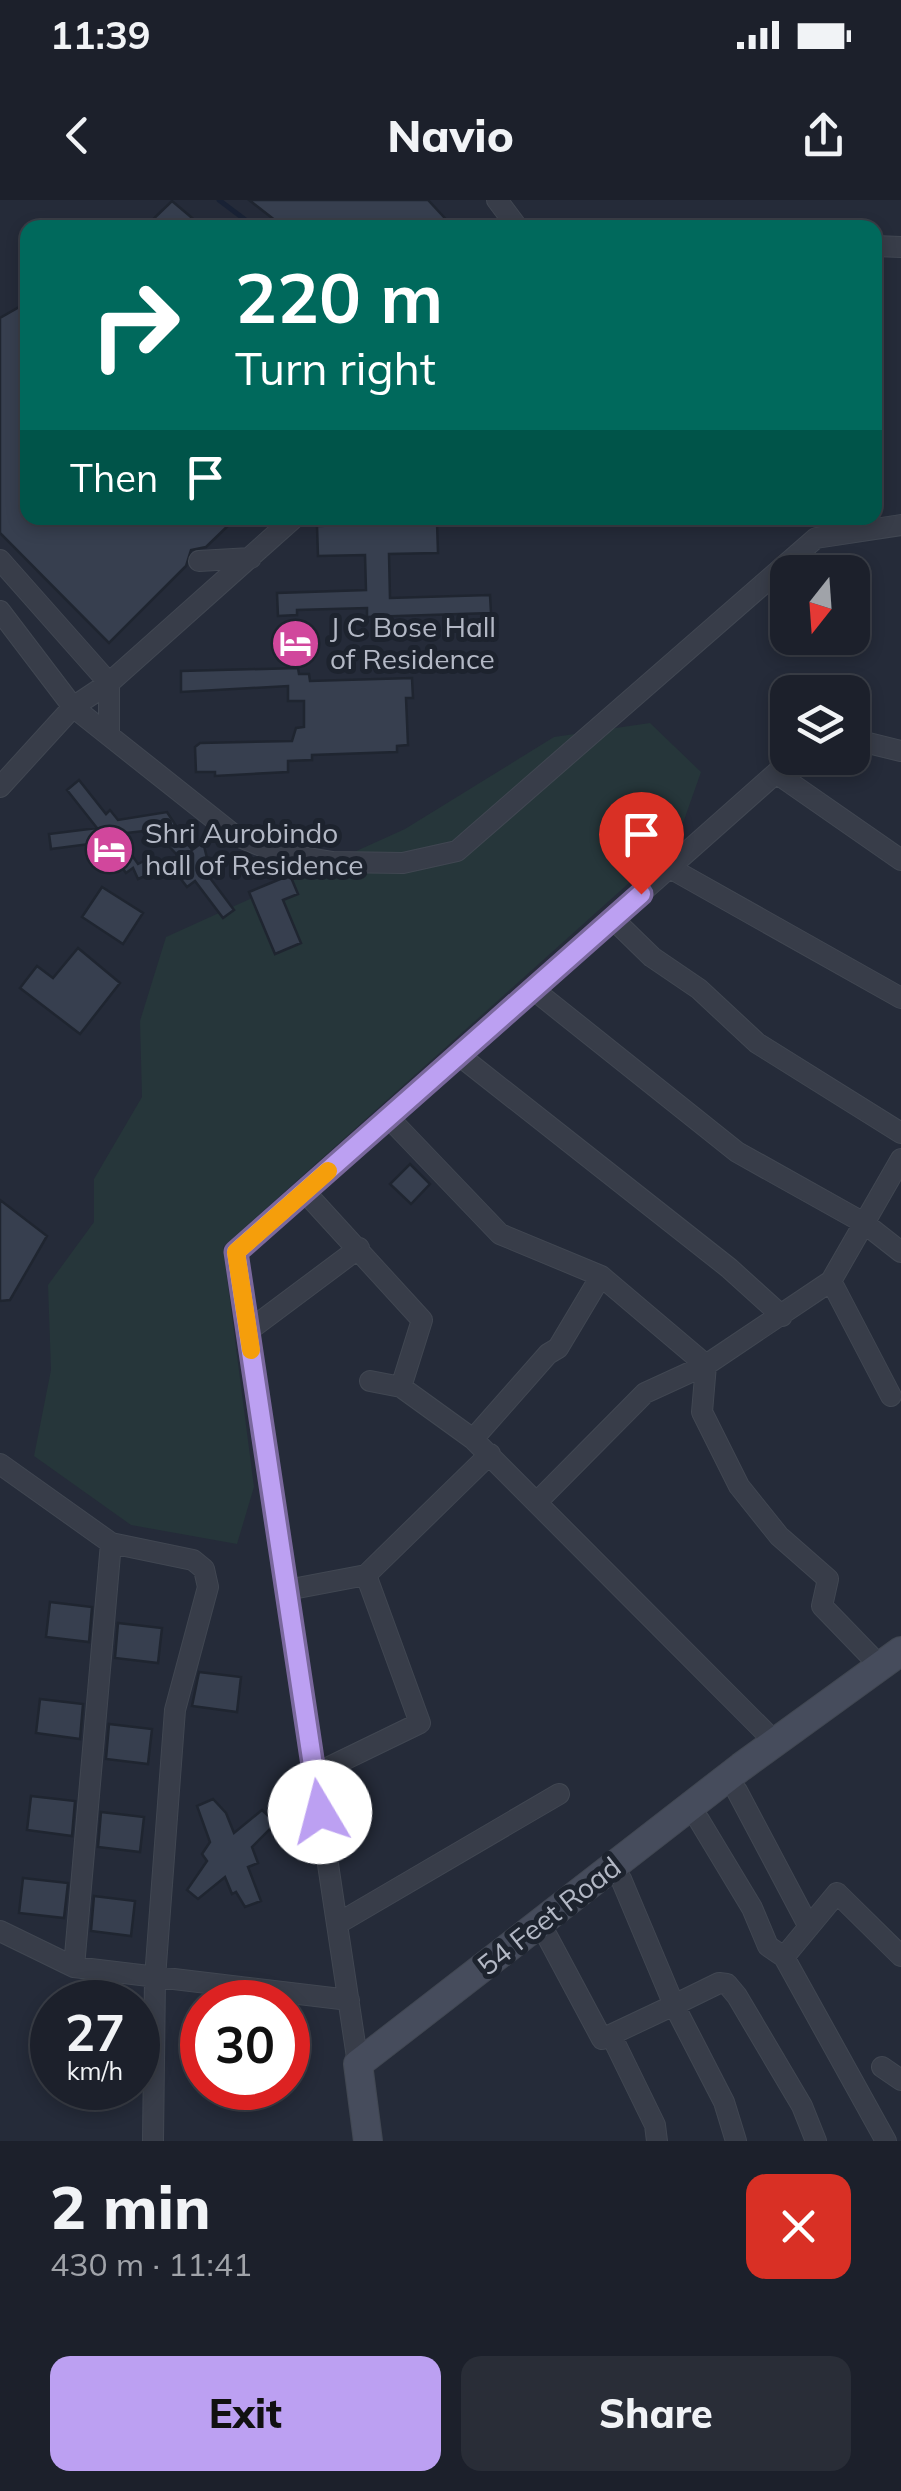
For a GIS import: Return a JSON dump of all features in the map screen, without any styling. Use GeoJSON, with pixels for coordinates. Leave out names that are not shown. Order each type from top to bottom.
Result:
{"type":"FeatureCollection","features":[{"type":"Feature","properties":{"kind":"street"},"geometry":{"type":"LineString","coordinates":[[0,788],[74,708],[109,684],[287,525]]}},
{"type":"Feature","properties":{"kind":"street"},"geometry":{"type":"LineString","coordinates":[[0,611],[74,708],[188,803],[232,834],[278,853],[333,862],[402,863],[457,850],[816,538],[901,525]]}},
{"type":"Feature","properties":{"kind":"street"},"geometry":{"type":"LineString","coordinates":[[199,561],[252,558]]}},
{"type":"Feature","properties":{"kind":"street"},"geometry":{"type":"LineString","coordinates":[[0,560],[109,684],[108,733]]}},
{"type":"Feature","properties":{"kind":"street"},"geometry":{"type":"LineString","coordinates":[[870,743],[901,751]]}},
{"type":"Feature","properties":{"kind":"street"},"geometry":{"type":"LineString","coordinates":[[368,2141],[236,1252],[775,775]]}},
{"type":"Feature","properties":{"kind":"street"},"geometry":{"type":"LineString","coordinates":[[777,775],[901,860]]}},
{"type":"Feature","properties":{"kind":"street"},"geometry":{"type":"LineString","coordinates":[[670,868],[901,998]]}},
{"type":"Feature","properties":{"kind":"street"},"geometry":{"type":"LineString","coordinates":[[613,919],[652,957],[698,988],[757,1042],[901,1133]]}},
{"type":"Feature","properties":{"kind":"street"},"geometry":{"type":"LineString","coordinates":[[534,990],[736,1152],[864,1223],[901,1252]]}},
{"type":"Feature","properties":{"kind":"street"},"geometry":{"type":"LineString","coordinates":[[460,1056],[729,1268],[782,1316]]}},
{"type":"Feature","properties":{"kind":"street"},"geometry":{"type":"LineString","coordinates":[[389,1118],[500,1234],[600,1276],[706,1365]]}},
{"type":"Feature","properties":{"kind":"street"},"geometry":{"type":"LineString","coordinates":[[538,1500],[646,1394],[706,1365],[831,1281],[901,1159]]}},
{"type":"Feature","properties":{"kind":"street"},"geometry":{"type":"LineString","coordinates":[[305,1192],[422,1320],[401,1386]]}},
{"type":"Feature","properties":{"kind":"street"},"geometry":{"type":"LineString","coordinates":[[248,1331],[358,1248]]}},
{"type":"Feature","properties":{"kind":"street"},"geometry":{"type":"LineString","coordinates":[[473,1439],[548,1354],[558,1348],[600,1276]]}},
{"type":"Feature","properties":{"kind":"street"},"geometry":{"type":"LineString","coordinates":[[831,1281],[891,1396]]}},
{"type":"Feature","properties":{"kind":"street"},"geometry":{"type":"LineString","coordinates":[[706,1365],[702,1412],[739,1486],[780,1536],[828,1580],[822,1606],[894,1664]]}},
{"type":"Feature","properties":{"kind":"street"},"geometry":{"type":"LineString","coordinates":[[370,1380],[401,1386],[490,1454],[775,1742]]}},
{"type":"Feature","properties":{"kind":"street"},"geometry":{"type":"LineString","coordinates":[[287,1590],[366,1574],[490,1454]]}},
{"type":"Feature","properties":{"kind":"street"},"geometry":{"type":"LineString","coordinates":[[0,1464],[111,1543],[193,1560],[204,1569],[208,1587],[174,1710],[155,1978],[154,2141]]}},
{"type":"Feature","properties":{"kind":"street"},"geometry":{"type":"LineString","coordinates":[[74,1967],[111,1543]]}},
{"type":"Feature","properties":{"kind":"street"},"geometry":{"type":"LineString","coordinates":[[314,1774],[420,1724],[366,1574]]}},
{"type":"Feature","properties":{"kind":"street","name":"54 Feet Road"},"geometry":{"type":"LineString","coordinates":[[470,1977],[775,1742],[894,1664]]}},
{"type":"Feature","properties":{"kind":"street","name":"54 Feet Road"},"geometry":{"type":"LineString","coordinates":[[470,1977],[547,1936],[737,1791],[894,1664]]}},
{"type":"Feature","properties":{"kind":"street"},"geometry":{"type":"LineString","coordinates":[[737,1791],[809,1927]]}},
{"type":"Feature","properties":{"kind":"street"},"geometry":{"type":"LineString","coordinates":[[337,1924],[559,1794]]}},
{"type":"Feature","properties":{"kind":"street"},"geometry":{"type":"LineString","coordinates":[[699,1820],[752,1908],[768,1946],[784,1957],[886,2141]]}},
{"type":"Feature","properties":{"kind":"street"},"geometry":{"type":"LineString","coordinates":[[622,1880],[674,2006],[724,2102],[736,2141]]}},
{"type":"Feature","properties":{"kind":"street"},"geometry":{"type":"LineString","coordinates":[[784,1957],[837,1893],[901,1956]]}},
{"type":"Feature","properties":{"kind":"street"},"geometry":{"type":"LineString","coordinates":[[0,1930],[74,1967],[348,2000]]}},
{"type":"Feature","properties":{"kind":"street"},"geometry":{"type":"LineString","coordinates":[[547,1936],[602,2039],[719,1984],[727,1984],[802,2106],[816,2141]]}},
{"type":"Feature","properties":{"kind":"street"},"geometry":{"type":"LineString","coordinates":[[358,2064],[470,1977]]}},
{"type":"Feature","properties":{"kind":"street"},"geometry":{"type":"LineString","coordinates":[[612,2037],[655,2125],[657,2141]]}},
{"type":"Feature","properties":{"kind":"street"},"geometry":{"type":"LineString","coordinates":[[882,2067],[901,2080]]}},
{"type":"Feature","properties":{"kind":"shaded area"},"geometry":{"type":"Polygon","coordinates":[[[650,723],[701,772],[677,840],[223,1247],[254,1487],[237,1544],[131,1525],[34,1456],[51,1370],[48,1285],[94,1222],[94,1179],[142,1097],[140,1021],[166,937],[405,829],[554,737],[650,723]]]}},
{"type":"Feature","properties":{"kind":"building"},"geometry":{"type":"Polygon","coordinates":[[[249,200],[428,200],[447,220],[275,220],[249,200]]]}},
{"type":"Feature","properties":{"kind":"building"},"geometry":{"type":"Polygon","coordinates":[[[172,201],[195,220],[152,220],[172,201]]]}},
{"type":"Feature","properties":{"kind":"building"},"geometry":{"type":"Polygon","coordinates":[[[20,307],[20,525],[229,525],[206,547],[191,550],[186,566],[109,643],[0,533],[0,318],[20,307]]]}},
{"type":"Feature","properties":{"kind":"building"},"geometry":{"type":"Polygon","coordinates":[[[437,525],[438,553],[389,554],[390,598],[490,595],[491,613],[367,617],[367,608],[297,610],[297,615],[278,616],[277,593],[366,590],[365,555],[318,556],[317,526],[437,525]]]}},
{"type":"Feature","properties":{"kind":"building"},"geometry":{"type":"Polygon","coordinates":[[[298,668],[299,674],[309,674],[310,681],[412,678],[413,698],[406,698],[408,745],[397,746],[397,752],[312,755],[312,760],[288,761],[288,772],[215,776],[215,772],[196,772],[195,747],[200,743],[292,741],[296,728],[304,727],[304,701],[288,701],[288,686],[181,692],[181,671],[298,668]]]}},
{"type":"Feature","properties":{"kind":"building","name":"Shri Aurobindo hall of Residence"},"geometry":{"type":"Polygon","coordinates":[[[79,780],[106,814],[110,810],[118,820],[167,812],[192,850],[203,842],[210,870],[204,870],[234,910],[223,918],[195,881],[187,887],[171,866],[185,863],[153,830],[117,834],[138,864],[146,860],[152,873],[138,879],[133,868],[126,873],[109,849],[98,857],[89,844],[51,849],[49,834],[97,828],[67,790],[79,780]]]}},
{"type":"Feature","properties":{"kind":"building"},"geometry":{"type":"Polygon","coordinates":[[[290,875],[298,894],[283,900],[301,943],[275,954],[249,892],[290,875]]]}},
{"type":"Feature","properties":{"kind":"building"},"geometry":{"type":"Polygon","coordinates":[[[102,887],[143,913],[123,944],[82,917],[102,887]]]}},
{"type":"Feature","properties":{"kind":"building"},"geometry":{"type":"Polygon","coordinates":[[[78,948],[120,983],[80,1034],[20,988],[37,966],[53,978],[78,948]]]}},
{"type":"Feature","properties":{"kind":"building"},"geometry":{"type":"Polygon","coordinates":[[[410,1164],[430,1184],[411,1204],[390,1184],[410,1164]]]}},
{"type":"Feature","properties":{"kind":"building"},"geometry":{"type":"Polygon","coordinates":[[[0,1200],[47,1236],[10,1300],[0,1301],[0,1200]]]}},
{"type":"Feature","properties":{"kind":"building"},"geometry":{"type":"Polygon","coordinates":[[[50,1602],[92,1607],[89,1642],[46,1637],[50,1602]]]}},
{"type":"Feature","properties":{"kind":"building"},"geometry":{"type":"Polygon","coordinates":[[[118,1623],[162,1628],[158,1663],[115,1658],[118,1623]]]}},
{"type":"Feature","properties":{"kind":"building"},"geometry":{"type":"Polygon","coordinates":[[[199,1672],[241,1677],[237,1712],[192,1706],[199,1672]]]}},
{"type":"Feature","properties":{"kind":"building"},"geometry":{"type":"Polygon","coordinates":[[[40,1699],[83,1704],[80,1739],[36,1733],[40,1699]]]}},
{"type":"Feature","properties":{"kind":"building"},"geometry":{"type":"Polygon","coordinates":[[[109,1724],[152,1729],[148,1764],[106,1759],[109,1724]]]}},
{"type":"Feature","properties":{"kind":"building"},"geometry":{"type":"Polygon","coordinates":[[[31,1796],[75,1801],[72,1836],[27,1830],[31,1796]]]}},
{"type":"Feature","properties":{"kind":"building"},"geometry":{"type":"Polygon","coordinates":[[[213,1799],[226,1813],[234,1833],[262,1810],[276,1823],[252,1847],[258,1863],[248,1867],[261,1901],[245,1907],[236,1892],[232,1894],[225,1877],[198,1899],[187,1890],[207,1861],[202,1854],[210,1842],[197,1806],[213,1799]]]}},
{"type":"Feature","properties":{"kind":"building"},"geometry":{"type":"Polygon","coordinates":[[[101,1812],[144,1817],[140,1852],[98,1847],[101,1812]]]}},
{"type":"Feature","properties":{"kind":"building"},"geometry":{"type":"Polygon","coordinates":[[[23,1878],[68,1883],[64,1918],[19,1913],[23,1878]]]}},
{"type":"Feature","properties":{"kind":"building"},"geometry":{"type":"Polygon","coordinates":[[[94,1896],[135,1901],[131,1936],[91,1931],[94,1896]]]}},
{"type":"Feature","properties":{"kind":"waterway"},"geometry":{"type":"LineString","coordinates":[[219,200],[245,220]]}},
{"type":"Feature","properties":{"kind":"slow traffic"},"geometry":{"type":"LineString","coordinates":[[251,1350],[236,1252],[328,1171]]}},
{"type":"Feature","properties":{"kind":"place","name":"J C Bose Hall of Residence"},"geometry":{"type":"Point","coordinates":[295,643]}},
{"type":"Feature","properties":{"kind":"place","name":"Shri Aurobindo hall of Residence"},"geometry":{"type":"Point","coordinates":[110,849]}},
{"type":"Feature","properties":{"kind":"route"},"geometry":{"type":"LineString","coordinates":[[320,1812],[236,1252],[641,894]]}}]}
